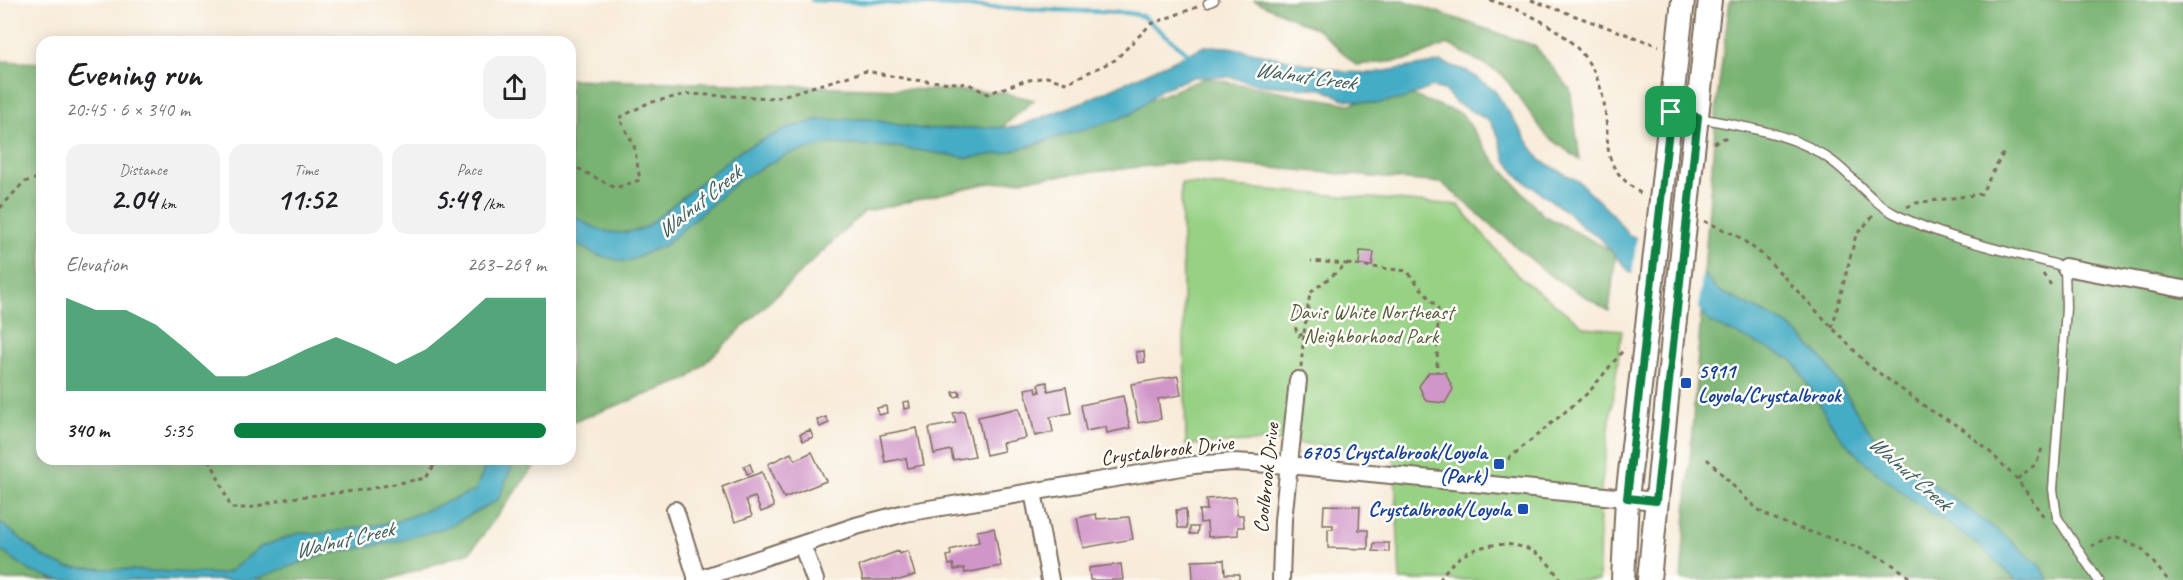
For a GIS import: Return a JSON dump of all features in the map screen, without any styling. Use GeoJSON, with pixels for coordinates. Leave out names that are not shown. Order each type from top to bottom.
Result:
{"type":"FeatureCollection","features":[{"type":"Feature","properties":{"kind":"main road"},"geometry":{"type":"LineString","coordinates":[[1623,580],[1638,338],[1665,164],[1683,0]]}},
{"type":"Feature","properties":{"kind":"main road"},"geometry":{"type":"LineString","coordinates":[[1649,580],[1710,0]]}},
{"type":"Feature","properties":{"kind":"main road"},"geometry":{"type":"LineString","coordinates":[[1671,112],[1698,117]]}},
{"type":"Feature","properties":{"kind":"street"},"geometry":{"type":"LineString","coordinates":[[2065,267],[2183,289]]}},
{"type":"Feature","properties":{"kind":"street","name":"Coolbrook Drive"},"geometry":{"type":"LineString","coordinates":[[1281,580],[1289,465],[1299,380]]}},
{"type":"Feature","properties":{"kind":"street","name":"Crystalbrook Drive"},"geometry":{"type":"LineString","coordinates":[[696,580],[856,526],[905,513],[1194,465],[1233,462],[1289,465],[1656,501]]}},
{"type":"Feature","properties":{"kind":"street"},"geometry":{"type":"LineString","coordinates":[[1033,492],[1050,580]]}},
{"type":"Feature","properties":{"kind":"street"},"geometry":{"type":"LineString","coordinates":[[675,510],[696,580]]}},
{"type":"Feature","properties":{"kind":"street"},"geometry":{"type":"LineString","coordinates":[[802,545],[815,580]]}},
{"type":"Feature","properties":{"kind":"lane"},"geometry":{"type":"LineString","coordinates":[[1698,117],[1775,134],[1818,151],[1834,162],[1865,193],[1893,213],[1943,234],[2065,267],[2066,308],[2053,489],[2057,517],[2098,580]]}},
{"type":"Feature","properties":{"kind":"path"},"geometry":{"type":"LineString","coordinates":[[1490,0],[1510,6],[1556,27],[1578,47],[1601,89],[1606,145],[1610,161],[1618,175],[1646,197]]}},
{"type":"Feature","properties":{"kind":"path"},"geometry":{"type":"LineString","coordinates":[[1510,6],[1512,0]]}},
{"type":"Feature","properties":{"kind":"path"},"geometry":{"type":"LineString","coordinates":[[1531,0],[1659,46]]}},
{"type":"Feature","properties":{"kind":"path"},"geometry":{"type":"LineString","coordinates":[[576,167],[615,188],[640,180],[634,145],[619,118],[648,103],[687,94],[775,98],[866,71],[912,80],[969,84],[987,94],[1024,81],[1047,77],[1066,83],[1115,60],[1151,24],[1211,2]]}},
{"type":"Feature","properties":{"kind":"path"},"geometry":{"type":"LineString","coordinates":[[1712,144],[1723,137],[1733,136]]}},
{"type":"Feature","properties":{"kind":"path"},"geometry":{"type":"LineString","coordinates":[[0,208],[24,182],[36,179]]}},
{"type":"Feature","properties":{"kind":"path"},"geometry":{"type":"LineString","coordinates":[[1869,208],[1886,218]]}},
{"type":"Feature","properties":{"kind":"path"},"geometry":{"type":"LineString","coordinates":[[1712,225],[1736,235],[1763,255],[1868,365],[1922,405],[1963,429],[2018,479],[2045,519]]}},
{"type":"Feature","properties":{"kind":"path"},"geometry":{"type":"LineString","coordinates":[[1311,261],[1407,271],[1438,309],[1437,372]]}},
{"type":"Feature","properties":{"kind":"path"},"geometry":{"type":"LineString","coordinates":[[1299,380],[1310,293],[1347,264]]}},
{"type":"Feature","properties":{"kind":"path"},"geometry":{"type":"LineString","coordinates":[[2039,270],[2049,280],[2055,292]]}},
{"type":"Feature","properties":{"kind":"path"},"geometry":{"type":"LineString","coordinates":[[1304,333],[1299,336],[1295,331],[1297,314],[1301,309],[1307,314]]}},
{"type":"Feature","properties":{"kind":"path"},"geometry":{"type":"LineString","coordinates":[[1501,465],[1589,392],[1638,338]]}},
{"type":"Feature","properties":{"kind":"path"},"geometry":{"type":"LineString","coordinates":[[2018,479],[2036,464],[2045,437]]}},
{"type":"Feature","properties":{"kind":"path"},"geometry":{"type":"LineString","coordinates":[[1707,459],[1763,513],[1819,535],[1862,548],[1900,569],[1912,580]]}},
{"type":"Feature","properties":{"kind":"path"},"geometry":{"type":"LineString","coordinates":[[213,465],[231,508],[249,508],[290,498],[363,490],[426,478],[434,465]]}},
{"type":"Feature","properties":{"kind":"path"},"geometry":{"type":"LineString","coordinates":[[2078,548],[2102,544],[2115,537],[2142,549],[2168,580]]}},
{"type":"Feature","properties":{"kind":"path"},"geometry":{"type":"LineString","coordinates":[[1440,580],[1444,570],[1456,559],[1475,549],[1498,544],[1532,550],[1553,568],[1560,580]]}},
{"type":"Feature","properties":{"kind":"green space"},"geometry":{"type":"Polygon","coordinates":[[[1253,0],[1403,0],[1535,46],[1570,89],[1580,160],[1546,135],[1502,74],[1448,44],[1408,60],[1356,65],[1319,30],[1253,0]]]}},
{"type":"Feature","properties":{"kind":"green space"},"geometry":{"type":"Polygon","coordinates":[[[1730,0],[2183,0],[2183,580],[1681,580],[1717,100],[1730,0]]]}},
{"type":"Feature","properties":{"kind":"green space"},"geometry":{"type":"Polygon","coordinates":[[[0,61],[36,63],[36,465],[535,465],[470,552],[388,580],[0,580],[0,61]]]}},
{"type":"Feature","properties":{"kind":"green space"},"geometry":{"type":"Polygon","coordinates":[[[1205,78],[1350,104],[1403,92],[1462,114],[1494,160],[1543,215],[1616,253],[1609,311],[1548,274],[1442,183],[1195,161],[984,184],[864,212],[688,379],[576,421],[576,79],[1000,92],[1034,100],[993,135],[1029,148],[1205,78]]]}},
{"type":"Feature","properties":{"kind":"green space","name":"Davis White Northeast Neighborhood Park"},"geometry":{"type":"Polygon","coordinates":[[[1181,183],[1458,205],[1518,276],[1585,327],[1622,330],[1600,496],[1599,580],[1400,580],[1394,452],[1269,441],[1186,445],[1181,183]]]}},
{"type":"Feature","properties":{"kind":"water","name":"Walnut Creek"},"geometry":{"type":"Polygon","coordinates":[[[1205,46],[1229,47],[1345,72],[1373,73],[1441,62],[1467,71],[1495,91],[1540,160],[1578,181],[1612,214],[1629,235],[1692,261],[1717,290],[1788,325],[1827,364],[1865,425],[1884,448],[2005,536],[2040,566],[2049,580],[2016,580],[1978,545],[1909,498],[1861,459],[1837,433],[1793,360],[1709,322],[1692,298],[1672,281],[1631,273],[1597,235],[1583,228],[1572,216],[1519,177],[1505,159],[1498,135],[1490,121],[1456,103],[1444,90],[1432,87],[1406,98],[1376,104],[1344,99],[1323,89],[1259,85],[1230,77],[1193,77],[1162,89],[1133,113],[1005,153],[968,158],[896,147],[829,144],[788,154],[739,180],[665,245],[626,262],[597,255],[576,244],[576,217],[597,229],[615,233],[635,231],[646,227],[739,151],[786,129],[817,120],[869,119],[921,129],[1017,127],[1085,101],[1205,46]]]}},
{"type":"Feature","properties":{"kind":"water","name":"Walnut Creek"},"geometry":{"type":"Polygon","coordinates":[[[484,465],[513,465],[498,500],[448,527],[395,542],[321,555],[253,580],[59,580],[32,572],[0,550],[0,522],[45,558],[67,567],[221,574],[230,571],[260,547],[299,533],[316,534],[396,522],[475,491],[484,465]]]}},
{"type":"Feature","properties":{"kind":"pier"},"geometry":{"type":"Polygon","coordinates":[[[1637,235],[1693,259],[1703,269],[1698,312],[1671,283],[1632,276],[1637,235]]]}},
{"type":"Feature","properties":{"kind":"building"},"geometry":{"type":"Polygon","coordinates":[[[1360,251],[1374,252],[1372,266],[1359,265],[1360,251]]]}},
{"type":"Feature","properties":{"kind":"building"},"geometry":{"type":"Polygon","coordinates":[[[1144,351],[1145,362],[1138,363],[1136,352],[1144,351]]]}},
{"type":"Feature","properties":{"kind":"building"},"geometry":{"type":"Polygon","coordinates":[[[1429,372],[1445,372],[1453,389],[1445,403],[1426,401],[1419,386],[1429,372]]]}},
{"type":"Feature","properties":{"kind":"building"},"geometry":{"type":"Polygon","coordinates":[[[1178,376],[1181,395],[1158,399],[1161,419],[1138,423],[1131,384],[1178,376]]]}},
{"type":"Feature","properties":{"kind":"building"},"geometry":{"type":"Polygon","coordinates":[[[1047,382],[1048,391],[1066,387],[1071,413],[1050,417],[1053,432],[1035,436],[1025,389],[1036,387],[1037,393],[1040,392],[1038,384],[1047,382]]]}},
{"type":"Feature","properties":{"kind":"building"},"geometry":{"type":"Polygon","coordinates":[[[959,391],[960,396],[954,397],[953,392],[959,391]]]}},
{"type":"Feature","properties":{"kind":"building"},"geometry":{"type":"Polygon","coordinates":[[[1123,396],[1130,428],[1107,433],[1106,427],[1086,431],[1081,405],[1123,396]]]}},
{"type":"Feature","properties":{"kind":"building"},"geometry":{"type":"Polygon","coordinates":[[[909,401],[910,408],[904,409],[903,402],[909,401]]]}},
{"type":"Feature","properties":{"kind":"building"},"geometry":{"type":"Polygon","coordinates":[[[886,406],[887,413],[879,415],[877,408],[886,406]]]}},
{"type":"Feature","properties":{"kind":"building"},"geometry":{"type":"Polygon","coordinates":[[[1019,408],[1026,438],[1002,443],[1004,451],[986,455],[978,417],[1019,408]]]}},
{"type":"Feature","properties":{"kind":"building"},"geometry":{"type":"Polygon","coordinates":[[[964,411],[975,456],[953,460],[951,450],[934,454],[929,428],[956,423],[953,413],[964,411]]]}},
{"type":"Feature","properties":{"kind":"building"},"geometry":{"type":"Polygon","coordinates":[[[826,417],[829,423],[820,427],[817,420],[826,417]]]}},
{"type":"Feature","properties":{"kind":"building"},"geometry":{"type":"Polygon","coordinates":[[[917,428],[924,465],[908,468],[906,458],[885,462],[880,435],[917,428]]]}},
{"type":"Feature","properties":{"kind":"building"},"geometry":{"type":"Polygon","coordinates":[[[810,430],[813,437],[803,441],[800,434],[810,430]]]}},
{"type":"Feature","properties":{"kind":"building"},"geometry":{"type":"Polygon","coordinates":[[[812,452],[826,481],[784,498],[768,464],[791,453],[795,460],[812,452]]]}},
{"type":"Feature","properties":{"kind":"building"},"geometry":{"type":"Polygon","coordinates":[[[750,464],[753,472],[747,474],[744,466],[750,464]]]}},
{"type":"Feature","properties":{"kind":"building"},"geometry":{"type":"Polygon","coordinates":[[[762,472],[774,507],[761,512],[755,497],[746,500],[752,516],[735,522],[722,487],[762,472]]]}},
{"type":"Feature","properties":{"kind":"building"},"geometry":{"type":"Polygon","coordinates":[[[1236,497],[1237,515],[1243,515],[1244,527],[1238,527],[1238,535],[1208,537],[1207,522],[1200,523],[1199,510],[1207,510],[1206,499],[1236,497]]]}},
{"type":"Feature","properties":{"kind":"building"},"geometry":{"type":"Polygon","coordinates":[[[1324,505],[1360,506],[1359,530],[1368,530],[1368,549],[1328,548],[1328,529],[1333,529],[1333,525],[1323,525],[1324,505]]]}},
{"type":"Feature","properties":{"kind":"building"},"geometry":{"type":"Polygon","coordinates":[[[1186,509],[1187,528],[1178,528],[1176,510],[1186,509]]]}},
{"type":"Feature","properties":{"kind":"building"},"geometry":{"type":"Polygon","coordinates":[[[1096,514],[1097,519],[1129,517],[1133,539],[1083,548],[1077,518],[1096,514]]]}},
{"type":"Feature","properties":{"kind":"building"},"geometry":{"type":"Polygon","coordinates":[[[1190,527],[1198,527],[1197,534],[1190,534],[1190,527]]]}},
{"type":"Feature","properties":{"kind":"building"},"geometry":{"type":"Polygon","coordinates":[[[994,528],[1001,566],[965,573],[964,568],[954,570],[953,564],[949,565],[947,556],[951,555],[950,550],[979,542],[977,531],[994,528]]]}},
{"type":"Feature","properties":{"kind":"building"},"geometry":{"type":"Polygon","coordinates":[[[1374,543],[1389,543],[1389,552],[1373,551],[1374,543]]]}},
{"type":"Feature","properties":{"kind":"building"},"geometry":{"type":"Polygon","coordinates":[[[898,551],[899,554],[908,551],[915,575],[900,580],[863,580],[859,566],[898,551]]]}},
{"type":"Feature","properties":{"kind":"building"},"geometry":{"type":"Polygon","coordinates":[[[1224,560],[1225,574],[1239,574],[1239,580],[1193,580],[1192,561],[1224,560]]]}},
{"type":"Feature","properties":{"kind":"building"},"geometry":{"type":"Polygon","coordinates":[[[1121,564],[1123,580],[1090,580],[1089,568],[1121,564]]]}},
{"type":"Feature","properties":{"kind":"waterway"},"geometry":{"type":"LineString","coordinates":[[812,0],[1129,13],[1142,16],[1191,56]]}},
{"type":"Feature","properties":{"kind":"place","name":"5911 Loyola/Crystalbrook"},"geometry":{"type":"Point","coordinates":[1686,383]}},
{"type":"Feature","properties":{"kind":"place","name":"6705 Crystalbrook/Loyola (Park)"},"geometry":{"type":"Point","coordinates":[1499,464]}},
{"type":"Feature","properties":{"kind":"place","name":"Crystalbrook/Loyola"},"geometry":{"type":"Point","coordinates":[1523,509]}},
{"type":"Feature","properties":{"kind":"route"},"geometry":{"type":"LineString","coordinates":[[1671,112],[1698,117],[1656,501],[1627,498],[1671,112]]}}]}
